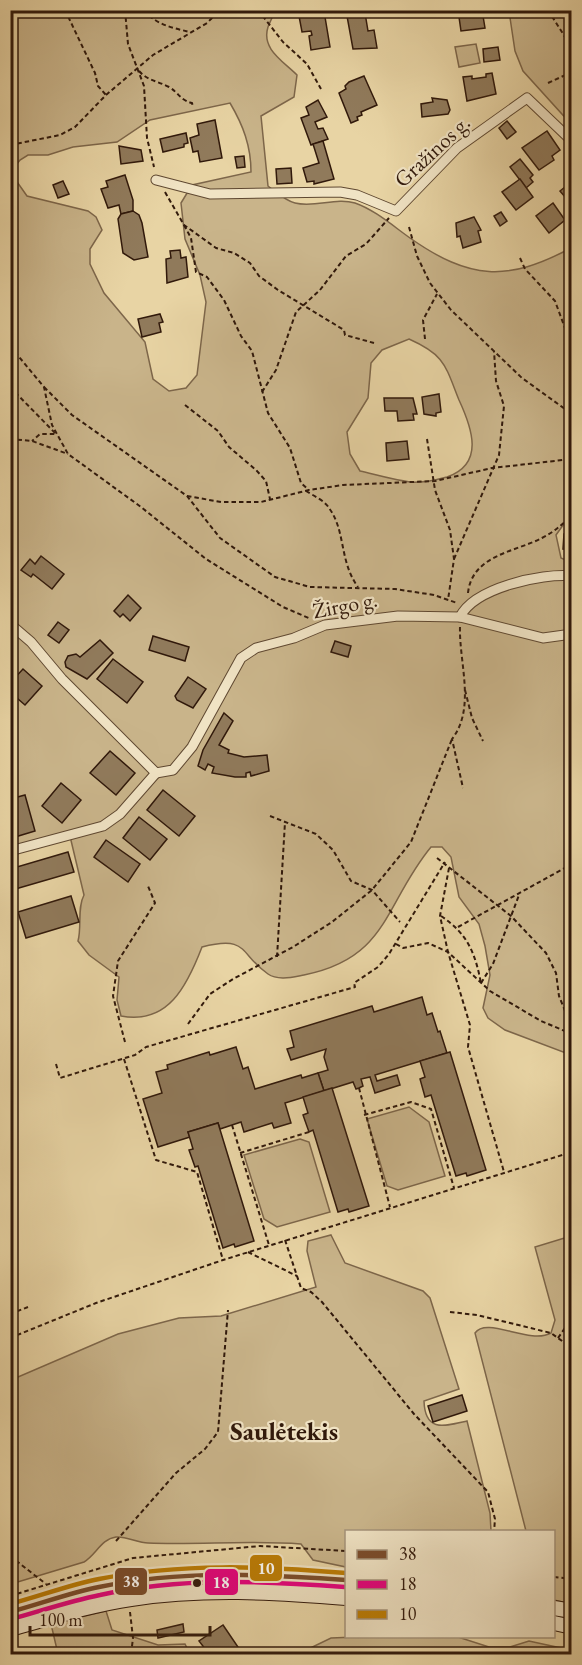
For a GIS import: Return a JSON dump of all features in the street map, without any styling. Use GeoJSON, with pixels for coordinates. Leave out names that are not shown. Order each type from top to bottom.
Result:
{"type":"FeatureCollection","features":[{"type":"Feature","properties":{"kind":"main road"},"geometry":{"type":"LineString","coordinates":[[10,1612],[98,1588],[144,1580],[240,1573],[345,1580]]}},
{"type":"Feature","properties":{"kind":"main road"},"geometry":{"type":"LineString","coordinates":[[10,1629],[96,1605],[148,1596],[238,1591],[345,1598]]}},
{"type":"Feature","properties":{"kind":"main road"},"geometry":{"type":"LineString","coordinates":[[555,1608],[572,1611]]}},
{"type":"Feature","properties":{"kind":"main road"},"geometry":{"type":"LineString","coordinates":[[555,1623],[572,1627]]}},
{"type":"Feature","properties":{"kind":"street","name":"Gražinos g."},"geometry":{"type":"LineString","coordinates":[[160,181],[210,194],[340,192],[357,195],[396,211],[458,148],[527,98],[572,141]]}},
{"type":"Feature","properties":{"kind":"street"},"geometry":{"type":"LineString","coordinates":[[460,617],[466,606],[475,599],[520,582],[553,574],[572,576]]}},
{"type":"Feature","properties":{"kind":"street","name":"Žirgo g."},"geometry":{"type":"LineString","coordinates":[[10,851],[103,826],[120,814],[156,773],[173,770],[192,747],[241,658],[256,648],[294,638],[325,625],[398,616],[460,617],[543,638],[572,634]]}},
{"type":"Feature","properties":{"kind":"street"},"geometry":{"type":"LineString","coordinates":[[10,624],[31,642],[62,679],[156,773]]}},
{"type":"Feature","properties":{"kind":"path"},"geometry":{"type":"LineString","coordinates":[[65,10],[95,73],[98,86],[106,95]]}},
{"type":"Feature","properties":{"kind":"path"},"geometry":{"type":"LineString","coordinates":[[125,10],[128,44],[144,87],[147,138],[154,166]]}},
{"type":"Feature","properties":{"kind":"path"},"geometry":{"type":"LineString","coordinates":[[144,10],[151,19],[171,28],[190,32]]}},
{"type":"Feature","properties":{"kind":"path"},"geometry":{"type":"LineString","coordinates":[[10,145],[60,135],[75,127],[106,95],[138,69],[190,32],[207,23],[220,10]]}},
{"type":"Feature","properties":{"kind":"path"},"geometry":{"type":"LineString","coordinates":[[258,10],[283,42],[307,64],[321,89]]}},
{"type":"Feature","properties":{"kind":"path"},"geometry":{"type":"LineString","coordinates":[[549,10],[572,48]]}},
{"type":"Feature","properties":{"kind":"path"},"geometry":{"type":"LineString","coordinates":[[138,69],[147,78],[172,88],[181,101],[192,104],[193,107]]}},
{"type":"Feature","properties":{"kind":"path"},"geometry":{"type":"LineString","coordinates":[[548,83],[572,72]]}},
{"type":"Feature","properties":{"kind":"path"},"geometry":{"type":"LineString","coordinates":[[160,181],[165,194],[177,208],[191,238],[196,272],[207,277],[224,300],[241,336],[252,351],[261,375],[262,392],[268,413],[290,448],[301,483],[328,506],[335,520],[348,568],[358,587]]}},
{"type":"Feature","properties":{"kind":"path"},"geometry":{"type":"LineString","coordinates":[[262,392],[276,370],[296,312],[320,291],[346,256],[366,244],[396,211]]}},
{"type":"Feature","properties":{"kind":"path"},"geometry":{"type":"LineString","coordinates":[[184,225],[216,248],[234,253],[250,263],[259,276],[344,330],[345,334],[374,343]]}},
{"type":"Feature","properties":{"kind":"path"},"geometry":{"type":"LineString","coordinates":[[409,227],[417,256],[437,294],[462,322],[541,393],[572,414]]}},
{"type":"Feature","properties":{"kind":"path"},"geometry":{"type":"LineString","coordinates":[[520,258],[525,269],[555,301],[572,347]]}},
{"type":"Feature","properties":{"kind":"path"},"geometry":{"type":"LineString","coordinates":[[425,339],[423,320],[437,294]]}},
{"type":"Feature","properties":{"kind":"path"},"geometry":{"type":"LineString","coordinates":[[10,346],[44,387],[72,415],[187,496],[220,538],[275,577],[310,587],[358,587],[421,593],[466,606],[469,585],[478,568],[492,557],[544,537],[572,515]]}},
{"type":"Feature","properties":{"kind":"path"},"geometry":{"type":"LineString","coordinates":[[448,600],[454,559],[499,455],[503,438],[504,406],[496,381],[494,351]]}},
{"type":"Feature","properties":{"kind":"path"},"geometry":{"type":"LineString","coordinates":[[10,387],[56,434],[68,454]]}},
{"type":"Feature","properties":{"kind":"path"},"geometry":{"type":"LineString","coordinates":[[44,387],[56,434]]}},
{"type":"Feature","properties":{"kind":"path"},"geometry":{"type":"LineString","coordinates":[[185,405],[218,431],[229,447],[256,470],[266,482],[270,499]]}},
{"type":"Feature","properties":{"kind":"path"},"geometry":{"type":"LineString","coordinates":[[32,441],[40,434],[56,434]]}},
{"type":"Feature","properties":{"kind":"path"},"geometry":{"type":"LineString","coordinates":[[10,438],[32,441],[68,454],[228,574],[283,608],[325,625]]}},
{"type":"Feature","properties":{"kind":"path"},"geometry":{"type":"LineString","coordinates":[[427,439],[435,490],[448,521],[454,559]]}},
{"type":"Feature","properties":{"kind":"path"},"geometry":{"type":"LineString","coordinates":[[187,496],[241,503],[343,485],[435,481],[492,468],[572,459]]}},
{"type":"Feature","properties":{"kind":"path"},"geometry":{"type":"LineString","coordinates":[[460,617],[459,649],[465,687],[472,718],[483,741]]}},
{"type":"Feature","properties":{"kind":"path"},"geometry":{"type":"LineString","coordinates":[[188,1024],[210,994],[233,979],[277,957],[332,922],[372,890],[411,842],[452,739],[458,731],[465,687]]}},
{"type":"Feature","properties":{"kind":"path"},"geometry":{"type":"LineString","coordinates":[[452,739],[463,788]]}},
{"type":"Feature","properties":{"kind":"path"},"geometry":{"type":"LineString","coordinates":[[270,816],[316,834],[333,850],[351,881],[372,890],[400,922]]}},
{"type":"Feature","properties":{"kind":"path"},"geometry":{"type":"LineString","coordinates":[[277,957],[285,820]]}},
{"type":"Feature","properties":{"kind":"path"},"geometry":{"type":"LineString","coordinates":[[437,858],[500,906],[546,953],[556,973],[560,996],[572,1028]]}},
{"type":"Feature","properties":{"kind":"path"},"geometry":{"type":"LineString","coordinates":[[56,1064],[60,1078],[124,1058],[146,1047],[355,987],[354,983],[378,967],[396,944],[445,862]]}},
{"type":"Feature","properties":{"kind":"path"},"geometry":{"type":"LineString","coordinates":[[458,927],[500,906],[572,864]]}},
{"type":"Feature","properties":{"kind":"path"},"geometry":{"type":"LineString","coordinates":[[449,868],[440,916],[448,952],[470,1025],[468,1047],[504,1172]]}},
{"type":"Feature","properties":{"kind":"path"},"geometry":{"type":"LineString","coordinates":[[125,1042],[113,996],[118,961],[155,903],[148,886]]}},
{"type":"Feature","properties":{"kind":"path"},"geometry":{"type":"LineString","coordinates":[[481,983],[493,964],[519,895]]}},
{"type":"Feature","properties":{"kind":"path"},"geometry":{"type":"LineString","coordinates":[[440,916],[458,927],[471,948],[481,983]]}},
{"type":"Feature","properties":{"kind":"path"},"geometry":{"type":"LineString","coordinates":[[396,944],[403,948],[428,943],[448,952],[481,983],[541,1022],[572,1034]]}},
{"type":"Feature","properties":{"kind":"path"},"geometry":{"type":"LineString","coordinates":[[124,1058],[156,1160],[197,1172],[224,1260]]}},
{"type":"Feature","properties":{"kind":"path"},"geometry":{"type":"LineString","coordinates":[[359,1088],[364,1115],[390,1207]]}},
{"type":"Feature","properties":{"kind":"path"},"geometry":{"type":"LineString","coordinates":[[364,1115],[411,1102],[431,1108],[454,1188]]}},
{"type":"Feature","properties":{"kind":"path"},"geometry":{"type":"LineString","coordinates":[[232,1125],[269,1245]]}},
{"type":"Feature","properties":{"kind":"path"},"geometry":{"type":"LineString","coordinates":[[240,1153],[309,1132]]}},
{"type":"Feature","properties":{"kind":"path"},"geometry":{"type":"LineString","coordinates":[[10,1319],[12,1337],[96,1302],[269,1245],[572,1152]]}},
{"type":"Feature","properties":{"kind":"path"},"geometry":{"type":"LineString","coordinates":[[285,1240],[301,1288],[311,1292],[322,1302],[414,1414],[488,1492],[495,1519],[495,1530]]}},
{"type":"Feature","properties":{"kind":"path"},"geometry":{"type":"LineString","coordinates":[[248,1252],[297,1276]]}},
{"type":"Feature","properties":{"kind":"path"},"geometry":{"type":"LineString","coordinates":[[10,1314],[28,1308]]}},
{"type":"Feature","properties":{"kind":"path"},"geometry":{"type":"LineString","coordinates":[[116,1540],[176,1473],[205,1449],[218,1432],[228,1310]]}},
{"type":"Feature","properties":{"kind":"path"},"geometry":{"type":"LineString","coordinates":[[450,1312],[477,1315],[551,1333],[572,1348]]}},
{"type":"Feature","properties":{"kind":"path"},"geometry":{"type":"LineString","coordinates":[[558,1338],[572,1318]]}},
{"type":"Feature","properties":{"kind":"path"},"geometry":{"type":"LineString","coordinates":[[10,1596],[133,1558],[260,1546],[345,1551]]}},
{"type":"Feature","properties":{"kind":"path"},"geometry":{"type":"LineString","coordinates":[[10,1556],[47,1585]]}},
{"type":"Feature","properties":{"kind":"path"},"geometry":{"type":"LineString","coordinates":[[555,1577],[572,1579]]}},
{"type":"Feature","properties":{"kind":"shaded area"},"geometry":{"type":"Polygon","coordinates":[[[11,11],[278,11],[268,27],[268,42],[275,54],[297,75],[294,97],[261,116],[268,186],[295,203],[348,201],[355,203],[377,214],[432,252],[470,269],[508,271],[527,267],[571,248],[571,514],[556,535],[561,558],[572,563],[571,1055],[505,1030],[488,1018],[483,1008],[490,975],[485,946],[479,924],[459,897],[451,857],[442,847],[431,847],[382,926],[353,956],[332,967],[304,975],[281,978],[268,974],[242,948],[236,945],[228,943],[202,947],[190,976],[174,1000],[151,1014],[137,1017],[121,1016],[117,1000],[119,977],[89,955],[78,941],[84,895],[69,832],[11,849],[11,11]],[[230,103],[150,120],[117,142],[73,147],[48,155],[28,155],[20,160],[13,169],[15,179],[27,196],[88,211],[96,217],[102,230],[90,249],[90,264],[104,293],[145,342],[153,379],[169,391],[186,388],[197,375],[206,302],[200,275],[185,239],[181,203],[192,185],[251,172],[250,153],[245,136],[230,103]],[[409,339],[382,350],[371,363],[368,398],[347,432],[350,454],[360,471],[404,481],[424,482],[447,477],[459,471],[467,463],[471,454],[471,433],[442,362],[430,350],[409,339]]]}},
{"type":"Feature","properties":{"kind":"shaded area"},"geometry":{"type":"Polygon","coordinates":[[[509,11],[571,11],[571,124],[523,71],[515,51],[509,11]]]}},
{"type":"Feature","properties":{"kind":"shaded area"},"geometry":{"type":"Polygon","coordinates":[[[476,44],[480,63],[459,67],[455,47],[476,44]]]}},
{"type":"Feature","properties":{"kind":"shaded area"},"geometry":{"type":"Polygon","coordinates":[[[409,1107],[429,1122],[445,1176],[398,1190],[387,1186],[367,1119],[409,1107]]]}},
{"type":"Feature","properties":{"kind":"shaded area"},"geometry":{"type":"Polygon","coordinates":[[[300,1139],[309,1142],[330,1212],[277,1227],[264,1219],[244,1155],[300,1139]]]}},
{"type":"Feature","properties":{"kind":"shaded area"},"geometry":{"type":"Polygon","coordinates":[[[11,1161],[17,1172],[17,1261],[11,1270],[11,1161]]]}},
{"type":"Feature","properties":{"kind":"shaded area"},"geometry":{"type":"Polygon","coordinates":[[[331,1235],[345,1263],[423,1291],[430,1298],[459,1389],[424,1401],[425,1411],[432,1423],[438,1425],[467,1421],[490,1513],[491,1530],[345,1530],[345,1567],[313,1560],[301,1544],[148,1543],[116,1537],[102,1544],[84,1562],[11,1584],[11,1380],[118,1334],[179,1318],[221,1316],[316,1287],[307,1251],[308,1241],[331,1235]]]}},
{"type":"Feature","properties":{"kind":"shaded area"},"geometry":{"type":"Polygon","coordinates":[[[571,1236],[571,1604],[555,1600],[555,1530],[526,1530],[475,1333],[489,1328],[532,1336],[551,1333],[555,1320],[535,1247],[571,1236]]]}},
{"type":"Feature","properties":{"kind":"shaded area"},"geometry":{"type":"Polygon","coordinates":[[[106,1611],[112,1630],[158,1645],[185,1644],[190,1654],[58,1654],[51,1624],[106,1611]]]}},
{"type":"Feature","properties":{"kind":"shaded area"},"geometry":{"type":"Polygon","coordinates":[[[331,1638],[461,1638],[489,1647],[510,1647],[529,1641],[570,1650],[571,1654],[298,1654],[331,1638]]]}},
{"type":"Feature","properties":{"kind":"building"},"geometry":{"type":"Polygon","coordinates":[[[458,10],[482,10],[485,28],[461,31],[458,10]]]}},
{"type":"Feature","properties":{"kind":"building"},"geometry":{"type":"Polygon","coordinates":[[[324,11],[330,47],[311,50],[309,36],[312,35],[311,31],[302,32],[299,16],[324,11]]]}},
{"type":"Feature","properties":{"kind":"building"},"geometry":{"type":"Polygon","coordinates":[[[365,13],[368,31],[374,30],[377,48],[353,49],[347,16],[365,13]]]}},
{"type":"Feature","properties":{"kind":"building"},"geometry":{"type":"Polygon","coordinates":[[[498,47],[500,60],[484,62],[483,49],[498,47]]]}},
{"type":"Feature","properties":{"kind":"building"},"geometry":{"type":"Polygon","coordinates":[[[492,73],[496,94],[467,101],[463,77],[472,76],[472,79],[486,77],[486,74],[492,73]]]}},
{"type":"Feature","properties":{"kind":"building"},"geometry":{"type":"Polygon","coordinates":[[[364,76],[377,105],[361,112],[362,115],[357,117],[358,120],[351,123],[339,93],[346,89],[345,86],[349,82],[364,76]]]}},
{"type":"Feature","properties":{"kind":"building"},"geometry":{"type":"Polygon","coordinates":[[[432,98],[447,100],[450,110],[448,114],[422,117],[421,104],[433,102],[432,98]]]}},
{"type":"Feature","properties":{"kind":"building"},"geometry":{"type":"Polygon","coordinates":[[[318,100],[327,117],[315,122],[318,129],[323,128],[328,139],[311,145],[301,118],[309,115],[306,107],[318,100]]]}},
{"type":"Feature","properties":{"kind":"building"},"geometry":{"type":"Polygon","coordinates":[[[215,120],[222,158],[200,162],[198,151],[193,152],[190,138],[199,135],[197,124],[215,120]]]}},
{"type":"Feature","properties":{"kind":"building"},"geometry":{"type":"Polygon","coordinates":[[[507,121],[516,132],[507,139],[499,128],[507,121]]]}},
{"type":"Feature","properties":{"kind":"building"},"geometry":{"type":"Polygon","coordinates":[[[547,131],[560,150],[552,156],[554,160],[539,170],[522,148],[547,131]]]}},
{"type":"Feature","properties":{"kind":"building"},"geometry":{"type":"Polygon","coordinates":[[[186,133],[188,143],[184,144],[184,147],[163,152],[160,139],[186,133]]]}},
{"type":"Feature","properties":{"kind":"building"},"geometry":{"type":"Polygon","coordinates":[[[323,141],[334,179],[314,184],[314,181],[307,182],[303,168],[319,163],[313,144],[323,141]]]}},
{"type":"Feature","properties":{"kind":"building"},"geometry":{"type":"Polygon","coordinates":[[[119,146],[141,150],[143,161],[121,164],[119,146]]]}},
{"type":"Feature","properties":{"kind":"building"},"geometry":{"type":"Polygon","coordinates":[[[244,156],[245,167],[237,168],[235,157],[244,156]]]}},
{"type":"Feature","properties":{"kind":"building"},"geometry":{"type":"Polygon","coordinates":[[[520,159],[533,175],[530,178],[533,182],[526,188],[510,167],[520,159]]]}},
{"type":"Feature","properties":{"kind":"building"},"geometry":{"type":"Polygon","coordinates":[[[291,168],[292,183],[277,184],[276,169],[291,168]]]}},
{"type":"Feature","properties":{"kind":"building"},"geometry":{"type":"Polygon","coordinates":[[[125,175],[133,200],[133,211],[121,214],[119,205],[108,208],[101,189],[108,187],[106,181],[125,175]]]}},
{"type":"Feature","properties":{"kind":"building"},"geometry":{"type":"Polygon","coordinates":[[[520,179],[533,197],[516,210],[502,192],[520,179]]]}},
{"type":"Feature","properties":{"kind":"building"},"geometry":{"type":"Polygon","coordinates":[[[63,181],[69,194],[58,198],[53,185],[63,181]]]}},
{"type":"Feature","properties":{"kind":"building"},"geometry":{"type":"Polygon","coordinates":[[[570,183],[572,185],[572,205],[560,191],[570,183]]]}},
{"type":"Feature","properties":{"kind":"building"},"geometry":{"type":"Polygon","coordinates":[[[553,203],[565,220],[549,233],[536,216],[553,203]]]}},
{"type":"Feature","properties":{"kind":"building"},"geometry":{"type":"Polygon","coordinates":[[[133,211],[139,215],[142,223],[148,257],[134,260],[123,253],[118,219],[121,214],[133,211]]]}},
{"type":"Feature","properties":{"kind":"building"},"geometry":{"type":"Polygon","coordinates":[[[501,212],[507,221],[500,226],[494,216],[501,212]]]}},
{"type":"Feature","properties":{"kind":"building"},"geometry":{"type":"Polygon","coordinates":[[[474,217],[481,230],[478,231],[481,242],[463,248],[460,236],[457,237],[456,223],[474,217]]]}},
{"type":"Feature","properties":{"kind":"building"},"geometry":{"type":"Polygon","coordinates":[[[180,250],[181,258],[186,257],[188,277],[167,283],[166,259],[171,258],[170,251],[180,250]]]}},
{"type":"Feature","properties":{"kind":"building"},"geometry":{"type":"Polygon","coordinates":[[[160,314],[163,322],[159,323],[161,332],[142,337],[138,319],[160,314]]]}},
{"type":"Feature","properties":{"kind":"building"},"geometry":{"type":"Polygon","coordinates":[[[439,394],[441,412],[436,413],[436,416],[424,414],[422,397],[439,394]]]}},
{"type":"Feature","properties":{"kind":"building"},"geometry":{"type":"Polygon","coordinates":[[[384,398],[413,398],[417,414],[413,414],[414,420],[398,421],[397,411],[385,411],[384,398]]]}},
{"type":"Feature","properties":{"kind":"building"},"geometry":{"type":"Polygon","coordinates":[[[407,441],[409,459],[387,461],[386,443],[407,441]]]}},
{"type":"Feature","properties":{"kind":"building"},"geometry":{"type":"Polygon","coordinates":[[[564,534],[572,534],[572,550],[563,549],[564,534]]]}},
{"type":"Feature","properties":{"kind":"building"},"geometry":{"type":"Polygon","coordinates":[[[41,556],[64,574],[52,589],[33,574],[31,577],[21,570],[30,559],[35,564],[41,556]]]}},
{"type":"Feature","properties":{"kind":"building"},"geometry":{"type":"Polygon","coordinates":[[[128,595],[141,608],[130,621],[123,614],[120,617],[114,611],[128,595]]]}},
{"type":"Feature","properties":{"kind":"building"},"geometry":{"type":"Polygon","coordinates":[[[58,622],[69,630],[59,643],[48,635],[58,622]]]}},
{"type":"Feature","properties":{"kind":"building"},"geometry":{"type":"Polygon","coordinates":[[[153,636],[189,647],[185,661],[149,650],[153,636]]]}},
{"type":"Feature","properties":{"kind":"building"},"geometry":{"type":"Polygon","coordinates":[[[100,640],[113,653],[87,679],[66,667],[65,662],[68,656],[76,654],[80,657],[100,640]]]}},
{"type":"Feature","properties":{"kind":"building"},"geometry":{"type":"Polygon","coordinates":[[[335,641],[351,646],[348,657],[331,652],[335,641]]]}},
{"type":"Feature","properties":{"kind":"building"},"geometry":{"type":"Polygon","coordinates":[[[113,659],[143,682],[127,703],[97,679],[113,659]]]}},
{"type":"Feature","properties":{"kind":"building"},"geometry":{"type":"Polygon","coordinates":[[[23,669],[42,686],[25,705],[10,692],[10,683],[23,669]]]}},
{"type":"Feature","properties":{"kind":"building"},"geometry":{"type":"Polygon","coordinates":[[[188,677],[206,689],[193,708],[177,700],[175,696],[188,677]]]}},
{"type":"Feature","properties":{"kind":"building"},"geometry":{"type":"Polygon","coordinates":[[[224,713],[233,721],[219,745],[229,750],[228,753],[244,757],[267,755],[269,771],[251,776],[250,772],[246,773],[246,777],[235,777],[212,773],[214,767],[208,764],[205,770],[198,766],[203,750],[224,713]]]}},
{"type":"Feature","properties":{"kind":"building"},"geometry":{"type":"Polygon","coordinates":[[[110,751],[135,773],[116,795],[90,773],[110,751]]]}},
{"type":"Feature","properties":{"kind":"building"},"geometry":{"type":"Polygon","coordinates":[[[61,783],[81,800],[62,823],[42,806],[61,783]]]}},
{"type":"Feature","properties":{"kind":"building"},"geometry":{"type":"Polygon","coordinates":[[[163,790],[195,816],[179,836],[147,810],[163,790]]]}},
{"type":"Feature","properties":{"kind":"building"},"geometry":{"type":"Polygon","coordinates":[[[25,795],[35,831],[15,837],[10,822],[10,799],[25,795]]]}},
{"type":"Feature","properties":{"kind":"building"},"geometry":{"type":"Polygon","coordinates":[[[139,817],[167,839],[150,860],[123,838],[139,817]]]}},
{"type":"Feature","properties":{"kind":"building"},"geometry":{"type":"Polygon","coordinates":[[[106,840],[140,864],[128,882],[94,857],[106,840]]]}},
{"type":"Feature","properties":{"kind":"building"},"geometry":{"type":"Polygon","coordinates":[[[68,852],[74,872],[12,890],[10,869],[68,852]]]}},
{"type":"Feature","properties":{"kind":"building"},"geometry":{"type":"Polygon","coordinates":[[[71,896],[79,922],[26,938],[18,912],[71,896]]]}},
{"type":"Feature","properties":{"kind":"building"},"geometry":{"type":"Polygon","coordinates":[[[422,997],[427,1015],[432,1013],[447,1053],[375,1075],[377,1081],[397,1075],[400,1085],[375,1093],[370,1077],[361,1079],[363,1086],[356,1089],[353,1082],[324,1091],[318,1073],[328,1070],[324,1057],[326,1049],[291,1060],[287,1049],[294,1047],[290,1031],[372,1006],[374,1012],[422,997]]]}},
{"type":"Feature","properties":{"kind":"building"},"geometry":{"type":"Polygon","coordinates":[[[236,1047],[243,1069],[248,1067],[255,1089],[301,1075],[302,1078],[318,1073],[324,1091],[285,1103],[291,1123],[274,1128],[272,1123],[244,1132],[241,1122],[220,1129],[218,1123],[188,1132],[190,1137],[158,1147],[143,1099],[162,1093],[156,1072],[168,1069],[167,1065],[209,1052],[210,1055],[236,1047]]]}},
{"type":"Feature","properties":{"kind":"building"},"geometry":{"type":"Polygon","coordinates":[[[450,1052],[486,1170],[467,1176],[466,1173],[456,1176],[431,1095],[425,1097],[420,1079],[425,1077],[420,1061],[450,1052]]]}},
{"type":"Feature","properties":{"kind":"building"},"geometry":{"type":"Polygon","coordinates":[[[332,1088],[369,1206],[349,1212],[348,1209],[338,1212],[313,1130],[309,1132],[303,1115],[308,1113],[303,1097],[332,1088]]]}},
{"type":"Feature","properties":{"kind":"building"},"geometry":{"type":"Polygon","coordinates":[[[218,1123],[254,1241],[235,1247],[234,1244],[223,1248],[198,1166],[195,1167],[189,1150],[193,1149],[188,1132],[218,1123]]]}},
{"type":"Feature","properties":{"kind":"building"},"geometry":{"type":"Polygon","coordinates":[[[462,1395],[467,1411],[433,1422],[428,1406],[462,1395]]]}},
{"type":"Feature","properties":{"kind":"building"},"geometry":{"type":"Polygon","coordinates":[[[183,1624],[184,1632],[158,1638],[157,1630],[183,1624]]]}},
{"type":"Feature","properties":{"kind":"building"},"geometry":{"type":"Polygon","coordinates":[[[223,1625],[240,1650],[233,1654],[209,1654],[199,1641],[223,1625]]]}},
{"type":"Feature","properties":{"kind":"transit line","name":"10"},"geometry":{"type":"LineString","coordinates":[[10,1604],[88,1581],[161,1570],[222,1567],[345,1573]]}},
{"type":"Feature","properties":{"kind":"transit line","name":"38"},"geometry":{"type":"LineString","coordinates":[[10,1612],[88,1589],[160,1578],[253,1575],[345,1580]]}},
{"type":"Feature","properties":{"kind":"transit line","name":"18"},"geometry":{"type":"LineString","coordinates":[[12,1619],[89,1597],[161,1585],[253,1582],[345,1587]]}},
{"type":"Feature","properties":{"kind":"district","name":"Saulėtekis"},"geometry":{"type":"Point","coordinates":[284,1431]}}]}
